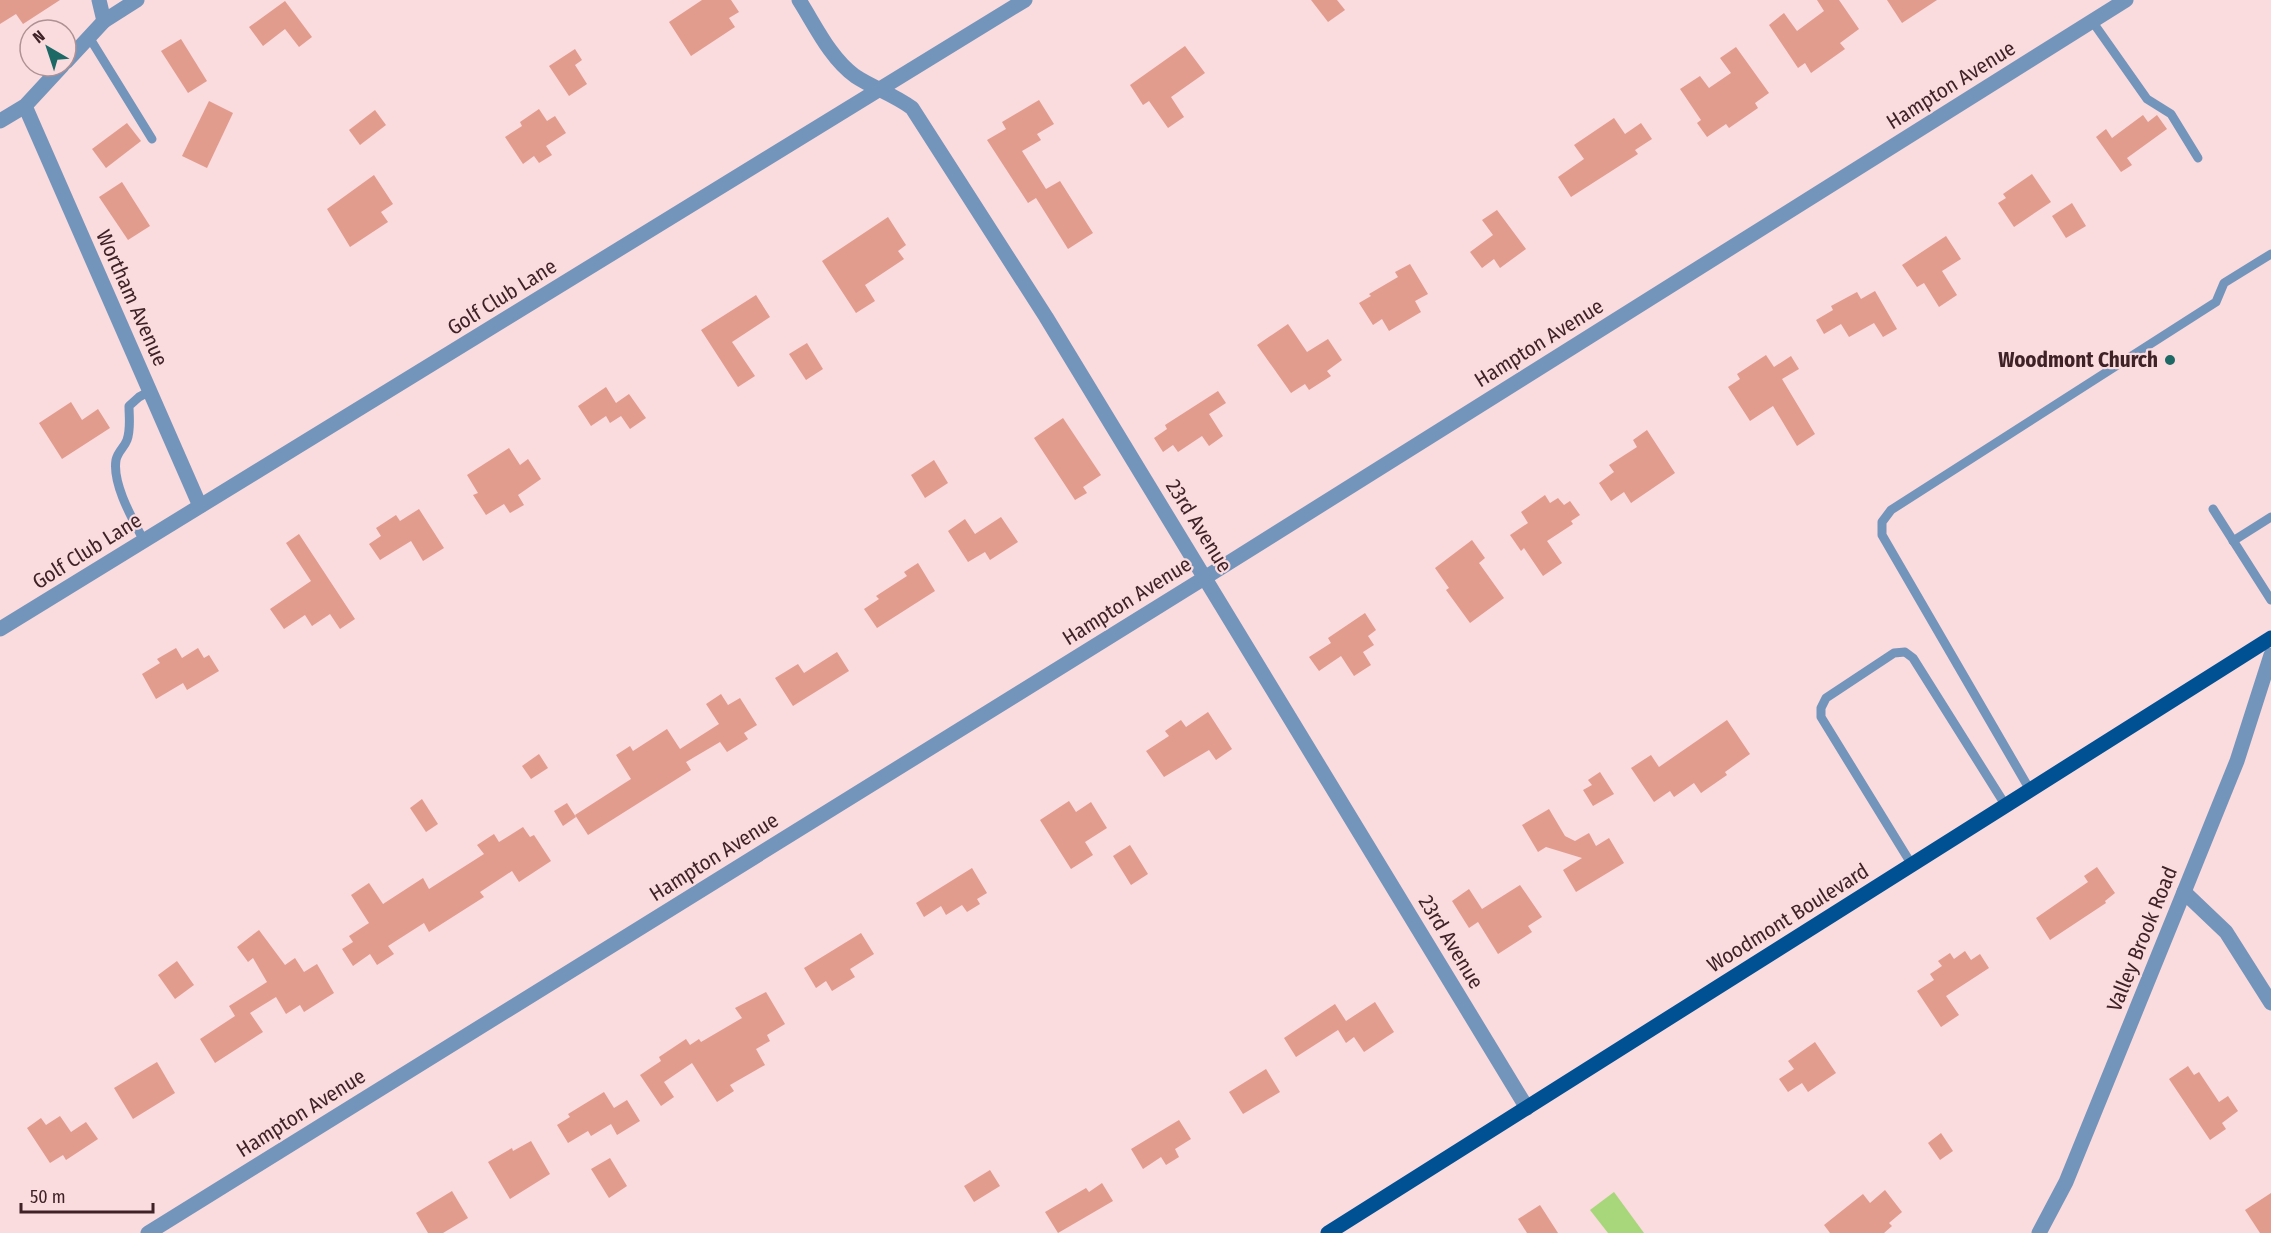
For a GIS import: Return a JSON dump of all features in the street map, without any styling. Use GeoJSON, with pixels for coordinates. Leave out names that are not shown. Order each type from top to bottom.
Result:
{"type":"FeatureCollection","features":[{"type":"Feature","properties":{"kind":"main road","name":"Woodmont Boulevard"},"geometry":{"type":"LineString","coordinates":[[1328,1233],[2271,638]]}},
{"type":"Feature","properties":{"kind":"street"},"geometry":{"type":"LineString","coordinates":[[99,0],[104,21]]}},
{"type":"Feature","properties":{"kind":"street"},"geometry":{"type":"LineString","coordinates":[[78,49],[104,21],[137,0]]}},
{"type":"Feature","properties":{"kind":"street","name":"23rd Avenue"},"geometry":{"type":"LineString","coordinates":[[800,0],[836,58],[855,76],[896,96],[912,108],[1046,317],[1206,577],[1527,1108]]}},
{"type":"Feature","properties":{"kind":"street","name":"Golf Club Lane"},"geometry":{"type":"LineString","coordinates":[[0,629],[1025,0]]}},
{"type":"Feature","properties":{"kind":"street","name":"Hampton Avenue"},"geometry":{"type":"LineString","coordinates":[[148,1233],[1206,577],[2126,0]]}},
{"type":"Feature","properties":{"kind":"street"},"geometry":{"type":"LineString","coordinates":[[0,121],[25,106],[51,78]]}},
{"type":"Feature","properties":{"kind":"street","name":"Wortham Avenue"},"geometry":{"type":"LineString","coordinates":[[25,106],[200,506]]}},
{"type":"Feature","properties":{"kind":"street","name":"Valley Brook Road"},"geometry":{"type":"LineString","coordinates":[[2039,1233],[2067,1182],[2237,761],[2271,655]]}},
{"type":"Feature","properties":{"kind":"street"},"geometry":{"type":"LineString","coordinates":[[2184,892],[2226,932],[2271,1003]]}},
{"type":"Feature","properties":{"kind":"lane"},"geometry":{"type":"LineString","coordinates":[[2092,21],[2147,99],[2170,114],[2198,158]]}},
{"type":"Feature","properties":{"kind":"lane"},"geometry":{"type":"LineString","coordinates":[[89,37],[152,139]]}},
{"type":"Feature","properties":{"kind":"lane"},"geometry":{"type":"LineString","coordinates":[[2030,790],[1882,535],[1882,522],[1891,510],[2216,302],[2224,284],[2271,254]]}},
{"type":"Feature","properties":{"kind":"lane"},"geometry":{"type":"LineString","coordinates":[[144,541],[117,481],[115,464],[118,451],[126,441],[129,406],[150,391]]}},
{"type":"Feature","properties":{"kind":"lane"},"geometry":{"type":"LineString","coordinates":[[2213,509],[2271,600]]}},
{"type":"Feature","properties":{"kind":"lane"},"geometry":{"type":"LineString","coordinates":[[2233,541],[2271,517]]}},
{"type":"Feature","properties":{"kind":"lane"},"geometry":{"type":"LineString","coordinates":[[1912,865],[1821,717],[1821,708],[1826,698],[1894,653],[1905,652],[1913,658],[2006,806]]}},
{"type":"Feature","properties":{"kind":"green space"},"geometry":{"type":"Polygon","coordinates":[[[1614,1192],[1644,1233],[1608,1233],[1590,1210],[1614,1192]]]}},
{"type":"Feature","properties":{"kind":"building"},"geometry":{"type":"Polygon","coordinates":[[[0,0],[60,0],[32,18],[19,18],[16,14],[0,24],[0,0]]]}},
{"type":"Feature","properties":{"kind":"building"},"geometry":{"type":"Polygon","coordinates":[[[702,0],[731,0],[739,12],[729,18],[735,27],[691,56],[669,22],[702,0]]]}},
{"type":"Feature","properties":{"kind":"building"},"geometry":{"type":"Polygon","coordinates":[[[1311,0],[1337,0],[1345,10],[1328,22],[1311,0]]]}},
{"type":"Feature","properties":{"kind":"building"},"geometry":{"type":"Polygon","coordinates":[[[1817,0],[1839,0],[1859,29],[1840,43],[1845,49],[1811,73],[1805,63],[1798,68],[1769,25],[1784,13],[1797,31],[1824,11],[1817,0]]]}},
{"type":"Feature","properties":{"kind":"building"},"geometry":{"type":"Polygon","coordinates":[[[1887,0],[1937,0],[1902,23],[1887,0]]]}},
{"type":"Feature","properties":{"kind":"building"},"geometry":{"type":"Polygon","coordinates":[[[285,1],[312,37],[299,47],[285,29],[263,46],[249,27],[285,1]]]}},
{"type":"Feature","properties":{"kind":"building"},"geometry":{"type":"Polygon","coordinates":[[[181,39],[207,81],[188,93],[161,51],[181,39]]]}},
{"type":"Feature","properties":{"kind":"building"},"geometry":{"type":"Polygon","coordinates":[[[1185,46],[1205,73],[1171,97],[1184,117],[1168,128],[1149,101],[1143,105],[1130,85],[1185,46]]]}},
{"type":"Feature","properties":{"kind":"building"},"geometry":{"type":"Polygon","coordinates":[[[1736,47],[1769,93],[1755,103],[1758,108],[1729,128],[1726,124],[1707,137],[1697,123],[1701,120],[1680,89],[1700,76],[1709,88],[1731,73],[1720,58],[1736,47]]]}},
{"type":"Feature","properties":{"kind":"building"},"geometry":{"type":"Polygon","coordinates":[[[575,49],[582,60],[575,65],[587,84],[569,96],[549,66],[575,49]]]}},
{"type":"Feature","properties":{"kind":"building"},"geometry":{"type":"Polygon","coordinates":[[[1039,100],[1054,124],[1037,134],[1041,140],[1022,151],[1046,189],[1060,181],[1093,233],[1068,249],[1036,198],[1028,203],[987,140],[1006,129],[1002,122],[1039,100]]]}},
{"type":"Feature","properties":{"kind":"building"},"geometry":{"type":"Polygon","coordinates":[[[209,101],[233,113],[207,168],[182,156],[209,101]]]}},
{"type":"Feature","properties":{"kind":"building"},"geometry":{"type":"Polygon","coordinates":[[[539,109],[547,121],[555,116],[566,133],[546,146],[552,155],[539,163],[534,156],[523,164],[505,137],[522,126],[520,122],[539,109]]]}},
{"type":"Feature","properties":{"kind":"building"},"geometry":{"type":"Polygon","coordinates":[[[375,110],[386,125],[360,145],[349,130],[375,110]]]}},
{"type":"Feature","properties":{"kind":"building"},"geometry":{"type":"Polygon","coordinates":[[[2143,115],[2148,122],[2157,115],[2167,129],[2127,158],[2132,165],[2121,172],[2096,137],[2106,129],[2112,138],[2143,115]]]}},
{"type":"Feature","properties":{"kind":"building"},"geometry":{"type":"Polygon","coordinates":[[[1614,118],[1625,134],[1641,123],[1652,139],[1635,150],[1638,154],[1571,197],[1558,177],[1584,159],[1574,145],[1614,118]]]}},
{"type":"Feature","properties":{"kind":"building"},"geometry":{"type":"Polygon","coordinates":[[[127,123],[141,141],[106,168],[92,149],[127,123]]]}},
{"type":"Feature","properties":{"kind":"building"},"geometry":{"type":"Polygon","coordinates":[[[2032,174],[2051,202],[2014,227],[1998,203],[2006,198],[2003,194],[2032,174]]]}},
{"type":"Feature","properties":{"kind":"building"},"geometry":{"type":"Polygon","coordinates":[[[374,175],[393,204],[381,212],[388,222],[350,247],[327,209],[374,175]]]}},
{"type":"Feature","properties":{"kind":"building"},"geometry":{"type":"Polygon","coordinates":[[[122,182],[150,226],[128,240],[99,197],[122,182]]]}},
{"type":"Feature","properties":{"kind":"building"},"geometry":{"type":"Polygon","coordinates":[[[2072,203],[2086,226],[2066,238],[2052,216],[2072,203]]]}},
{"type":"Feature","properties":{"kind":"building"},"geometry":{"type":"Polygon","coordinates":[[[1497,210],[1526,249],[1500,268],[1494,259],[1482,268],[1470,252],[1493,235],[1482,220],[1497,210]]]}},
{"type":"Feature","properties":{"kind":"building"},"geometry":{"type":"Polygon","coordinates":[[[888,217],[906,245],[898,251],[904,259],[865,285],[875,301],[856,313],[822,261],[888,217]]]}},
{"type":"Feature","properties":{"kind":"building"},"geometry":{"type":"Polygon","coordinates":[[[1946,236],[1961,259],[1942,271],[1957,295],[1939,307],[1924,283],[1917,287],[1902,265],[1946,236]]]}},
{"type":"Feature","properties":{"kind":"building"},"geometry":{"type":"Polygon","coordinates":[[[1410,264],[1428,294],[1415,301],[1421,312],[1389,331],[1382,319],[1373,325],[1359,303],[1371,296],[1369,294],[1398,277],[1395,272],[1410,264]]]}},
{"type":"Feature","properties":{"kind":"building"},"geometry":{"type":"Polygon","coordinates":[[[1875,291],[1897,329],[1883,337],[1874,323],[1849,337],[1841,324],[1824,334],[1816,320],[1833,310],[1831,306],[1857,292],[1861,299],[1875,291]]]}},
{"type":"Feature","properties":{"kind":"building"},"geometry":{"type":"Polygon","coordinates":[[[756,295],[770,317],[732,342],[755,376],[738,387],[701,330],[756,295]]]}},
{"type":"Feature","properties":{"kind":"building"},"geometry":{"type":"Polygon","coordinates":[[[1288,324],[1307,352],[1328,339],[1342,360],[1327,371],[1331,376],[1309,390],[1305,384],[1291,393],[1257,345],[1288,324]]]}},
{"type":"Feature","properties":{"kind":"building"},"geometry":{"type":"Polygon","coordinates":[[[807,343],[823,369],[806,380],[789,354],[807,343]]]}},
{"type":"Feature","properties":{"kind":"building"},"geometry":{"type":"Polygon","coordinates":[[[1766,355],[1774,367],[1791,356],[1799,369],[1782,379],[1815,434],[1797,446],[1773,406],[1750,421],[1728,387],[1740,379],[1737,374],[1766,355]]]}},
{"type":"Feature","properties":{"kind":"building"},"geometry":{"type":"Polygon","coordinates":[[[606,387],[616,403],[629,394],[646,418],[630,429],[621,416],[610,423],[606,416],[591,426],[578,406],[606,387]]]}},
{"type":"Feature","properties":{"kind":"building"},"geometry":{"type":"Polygon","coordinates":[[[1218,391],[1226,403],[1209,414],[1223,436],[1209,446],[1202,436],[1178,452],[1173,445],[1163,452],[1154,438],[1167,429],[1165,425],[1218,391]]]}},
{"type":"Feature","properties":{"kind":"building"},"geometry":{"type":"Polygon","coordinates":[[[71,402],[82,420],[98,409],[110,428],[62,459],[39,423],[71,402]]]}},
{"type":"Feature","properties":{"kind":"building"},"geometry":{"type":"Polygon","coordinates":[[[1063,418],[1101,475],[1083,487],[1087,493],[1075,500],[1034,438],[1063,418]]]}},
{"type":"Feature","properties":{"kind":"building"},"geometry":{"type":"Polygon","coordinates":[[[1647,430],[1675,473],[1631,503],[1624,492],[1611,501],[1599,483],[1614,472],[1609,465],[1637,447],[1633,440],[1647,430]]]}},
{"type":"Feature","properties":{"kind":"building"},"geometry":{"type":"Polygon","coordinates":[[[509,448],[520,465],[528,459],[541,479],[518,495],[524,505],[510,513],[504,504],[486,515],[473,495],[478,493],[467,475],[509,448]]]}},
{"type":"Feature","properties":{"kind":"building"},"geometry":{"type":"Polygon","coordinates":[[[934,460],[948,483],[925,498],[911,475],[934,460]]]}},
{"type":"Feature","properties":{"kind":"building"},"geometry":{"type":"Polygon","coordinates":[[[1545,495],[1550,503],[1558,498],[1564,505],[1570,501],[1580,515],[1571,521],[1573,524],[1547,541],[1562,563],[1543,576],[1524,548],[1521,551],[1510,535],[1528,523],[1521,512],[1545,495]]]}},
{"type":"Feature","properties":{"kind":"building"},"geometry":{"type":"Polygon","coordinates":[[[419,509],[444,548],[423,561],[411,541],[380,560],[369,544],[381,536],[376,528],[396,515],[400,521],[419,509]]]}},
{"type":"Feature","properties":{"kind":"building"},"geometry":{"type":"Polygon","coordinates":[[[1001,517],[1018,542],[990,560],[985,552],[968,562],[948,531],[965,519],[975,534],[1001,517]]]}},
{"type":"Feature","properties":{"kind":"building"},"geometry":{"type":"Polygon","coordinates":[[[299,534],[355,619],[340,629],[330,614],[312,626],[305,615],[284,629],[270,609],[311,581],[286,543],[299,534]]]}},
{"type":"Feature","properties":{"kind":"building"},"geometry":{"type":"Polygon","coordinates":[[[1472,540],[1485,558],[1479,563],[1504,598],[1470,623],[1446,590],[1449,588],[1435,568],[1472,540]]]}},
{"type":"Feature","properties":{"kind":"building"},"geometry":{"type":"Polygon","coordinates":[[[918,563],[935,591],[877,628],[864,609],[879,599],[876,596],[907,576],[904,572],[918,563]]]}},
{"type":"Feature","properties":{"kind":"building"},"geometry":{"type":"Polygon","coordinates":[[[1365,613],[1376,630],[1368,636],[1374,645],[1363,652],[1371,665],[1354,676],[1341,656],[1319,671],[1309,657],[1331,643],[1328,638],[1365,613]]]}},
{"type":"Feature","properties":{"kind":"building"},"geometry":{"type":"Polygon","coordinates":[[[176,648],[182,658],[198,648],[204,658],[209,655],[219,671],[187,690],[183,683],[156,699],[142,674],[160,663],[157,659],[176,648]]]}},
{"type":"Feature","properties":{"kind":"building"},"geometry":{"type":"Polygon","coordinates":[[[837,652],[849,671],[793,706],[775,678],[798,664],[804,673],[837,652]]]}},
{"type":"Feature","properties":{"kind":"building"},"geometry":{"type":"Polygon","coordinates":[[[721,694],[728,705],[740,698],[757,725],[744,733],[748,739],[727,752],[720,742],[686,762],[691,770],[588,835],[575,815],[631,779],[616,755],[630,746],[633,751],[667,729],[680,749],[719,724],[706,704],[721,694]]]}},
{"type":"Feature","properties":{"kind":"building"},"geometry":{"type":"Polygon","coordinates":[[[1208,712],[1232,749],[1216,760],[1209,750],[1164,777],[1146,751],[1169,736],[1165,731],[1181,720],[1186,727],[1208,712]]]}},
{"type":"Feature","properties":{"kind":"building"},"geometry":{"type":"Polygon","coordinates":[[[1727,720],[1750,754],[1725,772],[1727,775],[1701,793],[1694,783],[1674,797],[1670,791],[1654,802],[1631,768],[1651,755],[1659,767],[1727,720]]]}},
{"type":"Feature","properties":{"kind":"building"},"geometry":{"type":"Polygon","coordinates":[[[539,754],[548,768],[531,779],[522,766],[539,754]]]}},
{"type":"Feature","properties":{"kind":"building"},"geometry":{"type":"Polygon","coordinates":[[[1600,772],[1614,794],[1593,806],[1583,790],[1592,785],[1588,780],[1600,772]]]}},
{"type":"Feature","properties":{"kind":"building"},"geometry":{"type":"Polygon","coordinates":[[[422,799],[438,824],[426,832],[410,808],[422,799]]]}},
{"type":"Feature","properties":{"kind":"building"},"geometry":{"type":"Polygon","coordinates":[[[1069,801],[1076,812],[1091,802],[1107,828],[1085,842],[1093,855],[1071,869],[1040,820],[1069,801]]]}},
{"type":"Feature","properties":{"kind":"building"},"geometry":{"type":"Polygon","coordinates":[[[567,803],[576,817],[563,826],[554,811],[567,803]]]}},
{"type":"Feature","properties":{"kind":"building"},"geometry":{"type":"Polygon","coordinates":[[[1549,809],[1565,836],[1575,841],[1589,833],[1596,846],[1609,838],[1624,863],[1576,892],[1563,870],[1582,858],[1546,847],[1538,852],[1522,825],[1549,809]]]}},
{"type":"Feature","properties":{"kind":"building"},"geometry":{"type":"Polygon","coordinates":[[[523,827],[530,837],[534,835],[551,861],[519,882],[512,871],[480,892],[484,897],[429,932],[424,923],[388,946],[394,954],[377,965],[370,954],[353,966],[342,949],[353,942],[349,936],[369,923],[351,895],[369,883],[383,904],[423,878],[429,889],[484,854],[477,845],[494,834],[499,842],[523,827]]]}},
{"type":"Feature","properties":{"kind":"building"},"geometry":{"type":"Polygon","coordinates":[[[1130,845],[1148,874],[1131,885],[1113,856],[1130,845]]]}},
{"type":"Feature","properties":{"kind":"building"},"geometry":{"type":"Polygon","coordinates":[[[2097,867],[2115,893],[2105,901],[2106,903],[2050,940],[2036,918],[2088,882],[2084,876],[2097,867]]]}},
{"type":"Feature","properties":{"kind":"building"},"geometry":{"type":"Polygon","coordinates":[[[972,868],[987,893],[977,899],[980,904],[967,912],[962,905],[946,915],[941,906],[924,917],[916,903],[972,868]]]}},
{"type":"Feature","properties":{"kind":"building"},"geometry":{"type":"Polygon","coordinates":[[[1520,885],[1542,917],[1528,926],[1532,932],[1498,954],[1478,922],[1469,928],[1452,901],[1469,889],[1482,909],[1520,885]]]}},
{"type":"Feature","properties":{"kind":"building"},"geometry":{"type":"Polygon","coordinates":[[[259,930],[285,965],[295,958],[304,972],[317,964],[334,993],[304,1012],[300,1005],[286,1014],[276,997],[250,1013],[263,1032],[215,1063],[200,1039],[235,1016],[229,1006],[267,982],[253,958],[248,962],[237,947],[259,930]]]}},
{"type":"Feature","properties":{"kind":"building"},"geometry":{"type":"Polygon","coordinates":[[[861,933],[874,954],[850,969],[855,977],[832,991],[826,981],[816,988],[804,968],[861,933]]]}},
{"type":"Feature","properties":{"kind":"building"},"geometry":{"type":"Polygon","coordinates":[[[1965,951],[1971,960],[1980,954],[1989,968],[1946,996],[1959,1015],[1941,1027],[1917,991],[1934,980],[1930,974],[1942,966],[1938,961],[1950,953],[1954,959],[1965,951]]]}},
{"type":"Feature","properties":{"kind":"building"},"geometry":{"type":"Polygon","coordinates":[[[177,961],[194,985],[175,999],[158,975],[177,961]]]}},
{"type":"Feature","properties":{"kind":"building"},"geometry":{"type":"Polygon","coordinates":[[[766,992],[785,1024],[767,1035],[770,1041],[756,1049],[765,1065],[730,1085],[734,1091],[717,1102],[692,1063],[664,1082],[674,1097],[661,1106],[640,1075],[661,1061],[659,1057],[686,1039],[690,1045],[699,1039],[701,1042],[742,1018],[735,1008],[766,992]]]}},
{"type":"Feature","properties":{"kind":"building"},"geometry":{"type":"Polygon","coordinates":[[[1375,1002],[1394,1032],[1364,1052],[1354,1037],[1346,1043],[1338,1030],[1296,1057],[1284,1038],[1335,1004],[1346,1021],[1375,1002]]]}},
{"type":"Feature","properties":{"kind":"building"},"geometry":{"type":"Polygon","coordinates":[[[1815,1042],[1836,1073],[1808,1092],[1802,1083],[1788,1092],[1779,1079],[1794,1069],[1788,1061],[1815,1042]]]}},
{"type":"Feature","properties":{"kind":"building"},"geometry":{"type":"Polygon","coordinates":[[[157,1062],[175,1093],[133,1119],[114,1088],[157,1062]]]}},
{"type":"Feature","properties":{"kind":"building"},"geometry":{"type":"Polygon","coordinates":[[[2188,1066],[2194,1075],[2199,1072],[2219,1102],[2228,1096],[2238,1111],[2222,1123],[2226,1129],[2210,1140],[2169,1079],[2188,1066]]]}},
{"type":"Feature","properties":{"kind":"building"},"geometry":{"type":"Polygon","coordinates":[[[1266,1069],[1280,1092],[1243,1114],[1229,1092],[1266,1069]]]}},
{"type":"Feature","properties":{"kind":"building"},"geometry":{"type":"Polygon","coordinates":[[[604,1092],[614,1108],[627,1100],[640,1121],[617,1135],[611,1124],[591,1136],[588,1131],[568,1143],[557,1125],[570,1117],[568,1114],[604,1092]]]}},
{"type":"Feature","properties":{"kind":"building"},"geometry":{"type":"Polygon","coordinates":[[[60,1116],[71,1132],[86,1122],[98,1139],[66,1160],[63,1155],[50,1163],[27,1128],[41,1118],[46,1125],[60,1116]]]}},
{"type":"Feature","properties":{"kind":"building"},"geometry":{"type":"Polygon","coordinates":[[[1179,1120],[1191,1139],[1175,1149],[1179,1157],[1166,1165],[1161,1157],[1143,1169],[1131,1149],[1179,1120]]]}},
{"type":"Feature","properties":{"kind":"building"},"geometry":{"type":"Polygon","coordinates":[[[1941,1133],[1953,1151],[1940,1160],[1928,1143],[1941,1133]]]}},
{"type":"Feature","properties":{"kind":"building"},"geometry":{"type":"Polygon","coordinates":[[[531,1141],[550,1174],[510,1199],[488,1162],[512,1148],[513,1151],[531,1141]]]}},
{"type":"Feature","properties":{"kind":"building"},"geometry":{"type":"Polygon","coordinates":[[[610,1158],[627,1186],[609,1198],[591,1169],[610,1158]]]}},
{"type":"Feature","properties":{"kind":"building"},"geometry":{"type":"Polygon","coordinates":[[[990,1170],[1000,1186],[974,1202],[964,1186],[990,1170]]]}},
{"type":"Feature","properties":{"kind":"building"},"geometry":{"type":"Polygon","coordinates":[[[1102,1183],[1113,1201],[1058,1233],[1045,1212],[1086,1188],[1089,1192],[1102,1183]]]}},
{"type":"Feature","properties":{"kind":"building"},"geometry":{"type":"Polygon","coordinates":[[[1885,1190],[1902,1212],[1889,1223],[1892,1226],[1884,1233],[1830,1233],[1824,1225],[1863,1194],[1870,1203],[1885,1190]]]}},
{"type":"Feature","properties":{"kind":"building"},"geometry":{"type":"Polygon","coordinates":[[[452,1191],[468,1218],[443,1233],[428,1233],[416,1213],[452,1191]]]}},
{"type":"Feature","properties":{"kind":"building"},"geometry":{"type":"Polygon","coordinates":[[[2271,1193],[2271,1233],[2260,1233],[2245,1210],[2271,1193]]]}},
{"type":"Feature","properties":{"kind":"building"},"geometry":{"type":"Polygon","coordinates":[[[1540,1205],[1558,1233],[1527,1233],[1518,1219],[1540,1205]]]}},
{"type":"Feature","properties":{"kind":"place","name":"Woodmont Church"},"geometry":{"type":"Point","coordinates":[2170,360]}}]}
